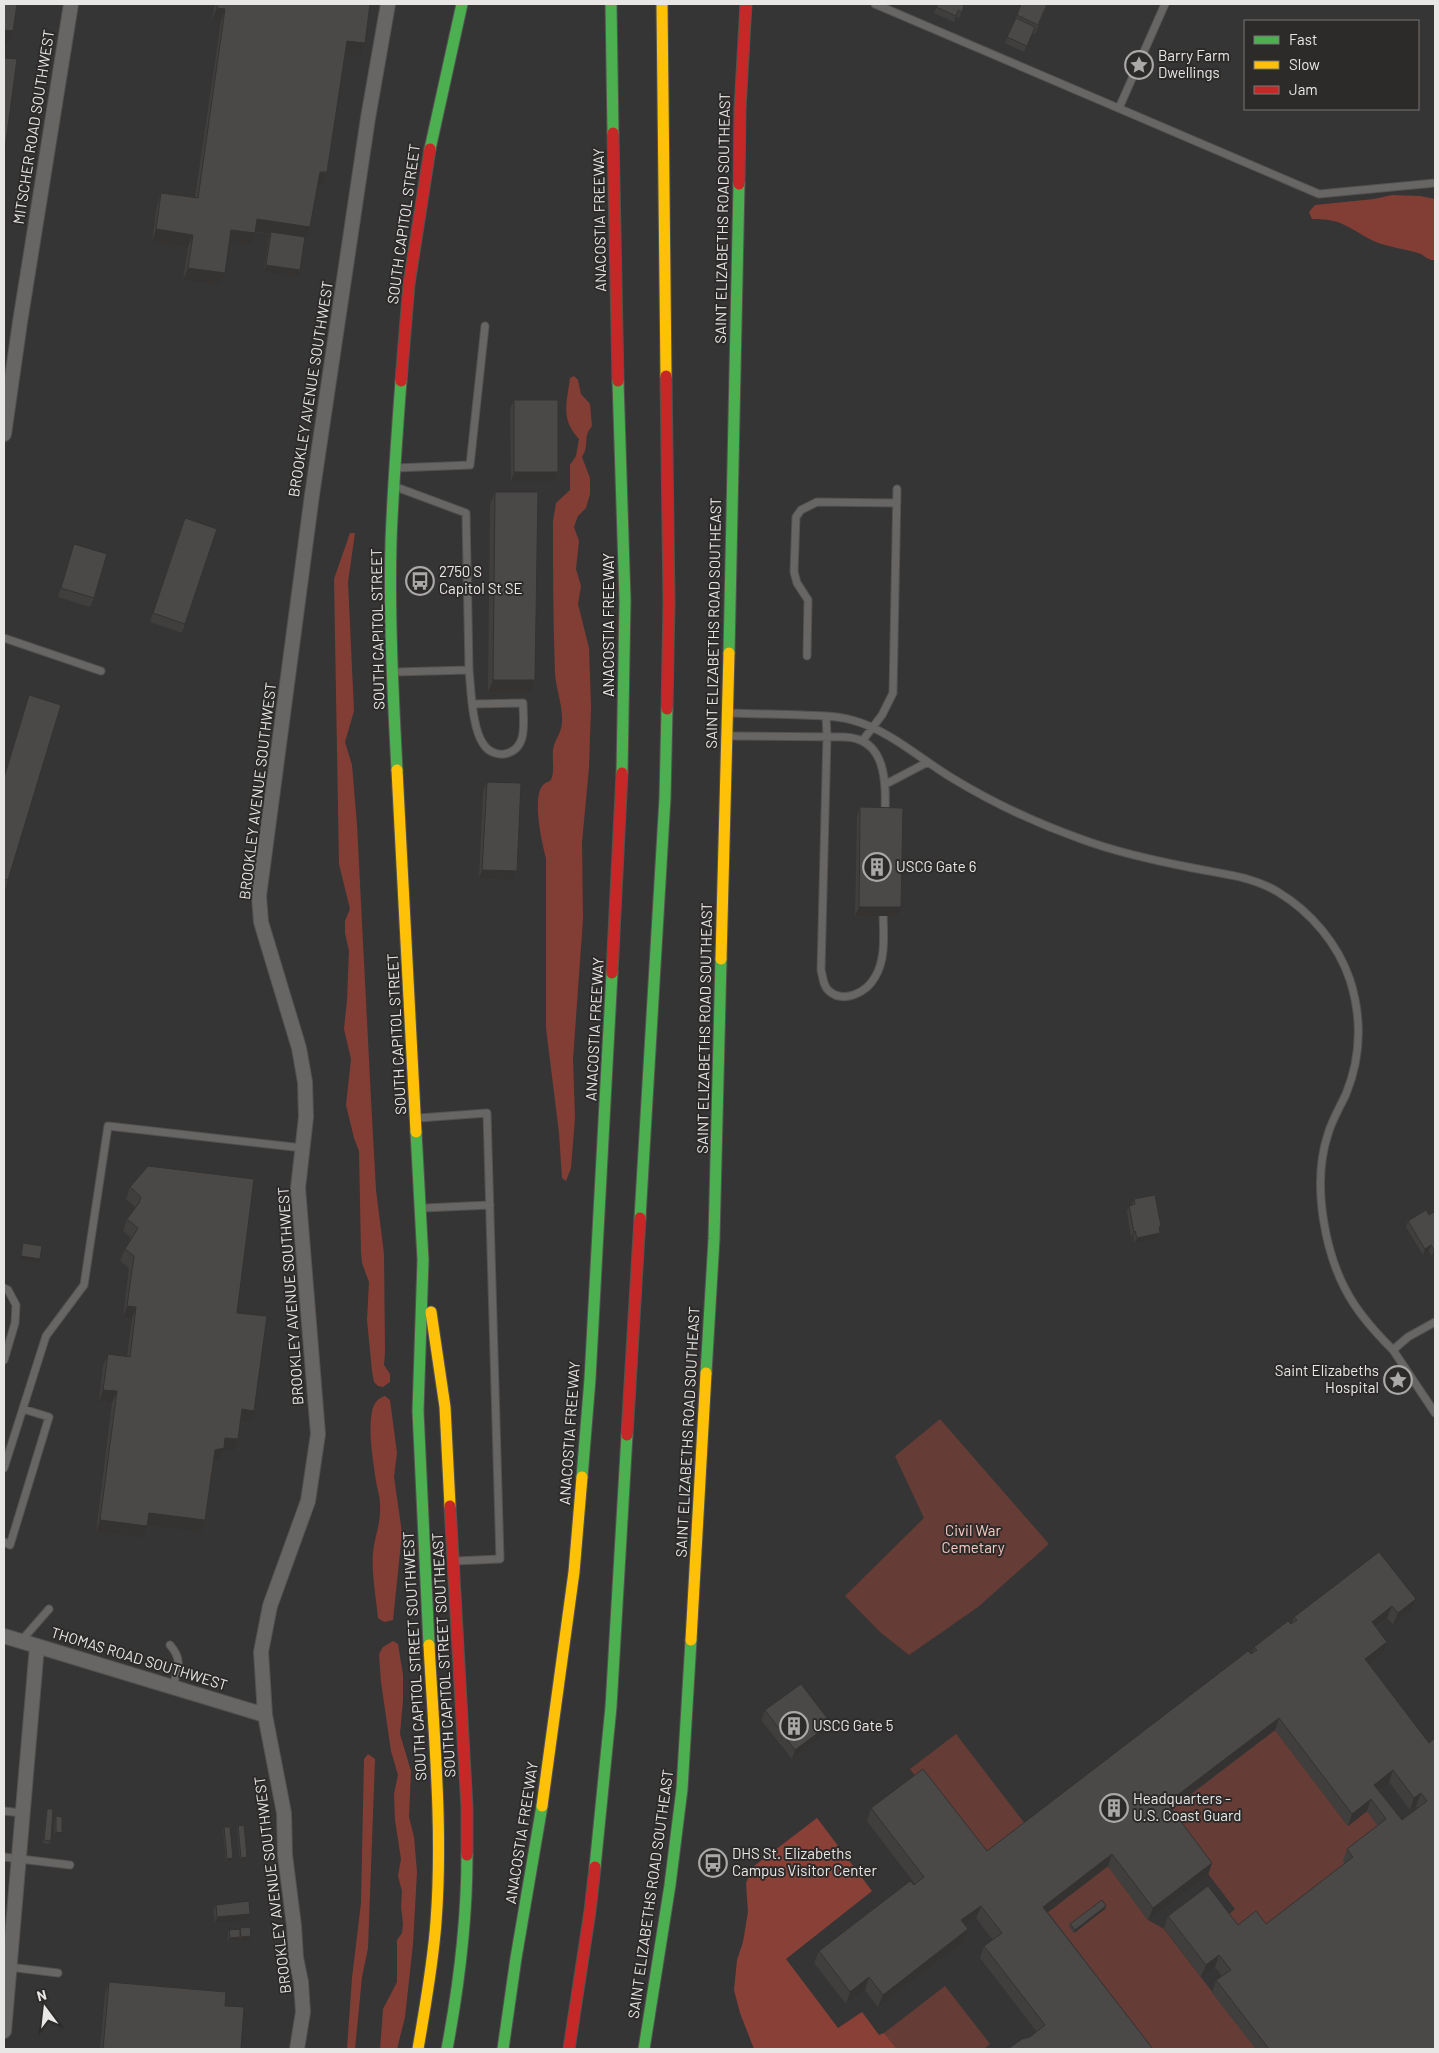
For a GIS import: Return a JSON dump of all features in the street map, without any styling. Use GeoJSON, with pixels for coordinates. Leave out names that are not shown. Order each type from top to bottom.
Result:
{"type":"FeatureCollection","features":[{"type":"Feature","properties":{"kind":"main road","name":"SOUTH CAPITOL STREET"},"geometry":{"type":"LineString","coordinates":[[423,1260],[392,672],[393,486],[405,323],[417,227],[433,131],[462,4]]}},
{"type":"Feature","properties":{"kind":"main road","name":"ANACOSTIA FREEWAY"},"geometry":{"type":"LineString","coordinates":[[503,2049],[516,1958],[538,1838],[558,1700],[580,1507],[590,1369],[622,795],[625,600],[616,307],[611,4]]}},
{"type":"Feature","properties":{"kind":"main road"},"geometry":{"type":"LineString","coordinates":[[569,2049],[590,1911],[611,1707],[626,1484],[665,798],[670,602],[662,4]]}},
{"type":"Feature","properties":{"kind":"main road","name":"SAINT ELIZABETHS ROAD SOUTHEAST"},"geometry":{"type":"LineString","coordinates":[[644,2049],[679,1821],[685,1756],[714,1239],[728,713],[740,108],[746,4]]}},
{"type":"Feature","properties":{"kind":"main road","name":"SOUTH CAPITOL STREET SOUTHEAST"},"geometry":{"type":"LineString","coordinates":[[423,1260],[445,1407],[468,1841],[466,1904],[460,1968],[447,2049]]}},
{"type":"Feature","properties":{"kind":"main road","name":"SOUTH CAPITOL STREET SOUTHWEST"},"geometry":{"type":"LineString","coordinates":[[418,2049],[433,1956],[439,1855],[418,1411],[423,1260]]}},
{"type":"Feature","properties":{"kind":"main road"},"geometry":{"type":"LineString","coordinates":[[494,2031],[516,1958]]}},
{"type":"Feature","properties":{"kind":"street","name":"MITSCHER ROAD SOUTHWEST"},"geometry":{"type":"LineString","coordinates":[[4,434],[8,375],[71,4]]}},
{"type":"Feature","properties":{"kind":"street","name":"BROOKLEY AVENUE SOUTHWEST"},"geometry":{"type":"LineString","coordinates":[[297,2049],[303,2012],[301,1982],[296,1958],[285,1855],[284,1813],[265,1715],[261,1652],[270,1606],[308,1501],[318,1434],[298,1188],[306,1108],[304,1074],[299,1048],[263,930],[259,896],[312,494],[367,127],[388,4]]}},
{"type":"Feature","properties":{"kind":"street","name":"THOMAS ROAD SOUTHWEST"},"geometry":{"type":"LineString","coordinates":[[4,1636],[265,1715]]}},
{"type":"Feature","properties":{"kind":"street"},"geometry":{"type":"LineString","coordinates":[[4,2031],[36,1646]]}},
{"type":"Feature","properties":{"kind":"lane"},"geometry":{"type":"LineString","coordinates":[[875,4],[1319,194],[1435,183]]}},
{"type":"Feature","properties":{"kind":"lane"},"geometry":{"type":"LineString","coordinates":[[1119,108],[1164,4]]}},
{"type":"Feature","properties":{"kind":"lane"},"geometry":{"type":"LineString","coordinates":[[394,468],[470,465],[485,326]]}},
{"type":"Feature","properties":{"kind":"lane"},"geometry":{"type":"LineString","coordinates":[[393,486],[466,513],[469,670],[473,704],[479,736],[483,744],[497,754],[513,751],[519,746],[523,730],[522,703],[473,704]]}},
{"type":"Feature","properties":{"kind":"lane"},"geometry":{"type":"LineString","coordinates":[[863,740],[882,715],[893,693],[897,489]]}},
{"type":"Feature","properties":{"kind":"lane"},"geometry":{"type":"LineString","coordinates":[[807,656],[808,600],[796,583],[794,572],[796,518],[801,510],[817,502],[897,503]]}},
{"type":"Feature","properties":{"kind":"lane"},"geometry":{"type":"LineString","coordinates":[[4,638],[100,671]]}},
{"type":"Feature","properties":{"kind":"lane"},"geometry":{"type":"LineString","coordinates":[[392,672],[469,670]]}},
{"type":"Feature","properties":{"kind":"lane"},"geometry":{"type":"LineString","coordinates":[[728,713],[826,716],[849,719],[872,727],[958,782],[1011,810],[1084,840],[1158,861],[1235,875],[1266,886],[1294,903],[1317,925],[1336,950],[1344,966],[1354,995],[1359,1027],[1353,1075],[1328,1133],[1324,1148],[1321,1186],[1325,1226],[1343,1285],[1353,1304],[1393,1350],[1435,1413]]}},
{"type":"Feature","properties":{"kind":"lane"},"geometry":{"type":"LineString","coordinates":[[826,716],[821,970],[824,982],[830,991],[839,996],[850,996],[860,993],[876,977],[882,955],[884,898]]}},
{"type":"Feature","properties":{"kind":"lane"},"geometry":{"type":"LineString","coordinates":[[727,736],[827,736],[854,737],[863,740],[876,753],[886,784],[885,822]]}},
{"type":"Feature","properties":{"kind":"lane"},"geometry":{"type":"LineString","coordinates":[[886,784],[928,762]]}},
{"type":"Feature","properties":{"kind":"lane"},"geometry":{"type":"LineString","coordinates":[[416,1118],[486,1113],[500,1559],[453,1561]]}},
{"type":"Feature","properties":{"kind":"lane"},"geometry":{"type":"LineString","coordinates":[[4,1468],[46,1336],[84,1285],[108,1126],[303,1148]]}},
{"type":"Feature","properties":{"kind":"lane"},"geometry":{"type":"LineString","coordinates":[[421,1208],[490,1205]]}},
{"type":"Feature","properties":{"kind":"lane"},"geometry":{"type":"LineString","coordinates":[[4,1288],[8,1290],[16,1305],[15,1323],[4,1360]]}},
{"type":"Feature","properties":{"kind":"lane"},"geometry":{"type":"LineString","coordinates":[[1393,1350],[1408,1337],[1435,1322]]}},
{"type":"Feature","properties":{"kind":"lane"},"geometry":{"type":"LineString","coordinates":[[4,1542],[10,1545],[49,1417],[23,1409]]}},
{"type":"Feature","properties":{"kind":"lane"},"geometry":{"type":"LineString","coordinates":[[21,1641],[49,1608]]}},
{"type":"Feature","properties":{"kind":"lane"},"geometry":{"type":"LineString","coordinates":[[170,1645],[177,1654],[179,1666],[173,1686]]}},
{"type":"Feature","properties":{"kind":"lane"},"geometry":{"type":"LineString","coordinates":[[4,1811],[22,1813]]}},
{"type":"Feature","properties":{"kind":"lane"},"geometry":{"type":"LineString","coordinates":[[4,1857],[70,1865]]}},
{"type":"Feature","properties":{"kind":"lane"},"geometry":{"type":"LineString","coordinates":[[9,1966],[58,1973]]}},
{"type":"Feature","properties":{"kind":"green space","name":"Civil War Cemetary"},"geometry":{"type":"Polygon","coordinates":[[[940,1419],[1049,1544],[978,1607],[909,1655],[880,1632],[845,1596],[924,1518],[895,1456],[940,1419]]]}},
{"type":"Feature","properties":{"kind":"green space"},"geometry":{"type":"Polygon","coordinates":[[[1275,1730],[1348,1826],[1367,1811],[1382,1831],[1343,1861],[1349,1869],[1262,1936],[1234,1937],[1221,1921],[1235,1909],[1163,1815],[1275,1730]]]}},
{"type":"Feature","properties":{"kind":"green space"},"geometry":{"type":"Polygon","coordinates":[[[956,1734],[1029,1829],[982,1864],[910,1769],[956,1734]]]}},
{"type":"Feature","properties":{"kind":"green space"},"geometry":{"type":"Polygon","coordinates":[[[1108,1866],[1148,1920],[1164,1929],[1256,2049],[1138,2049],[1039,1919],[1108,1866]]]}},
{"type":"Feature","properties":{"kind":"green space"},"geometry":{"type":"Polygon","coordinates":[[[945,1986],[990,2044],[984,2049],[897,2049],[884,2033],[945,1986]]]}},
{"type":"Feature","properties":{"kind":"shaded area"},"geometry":{"type":"Polygon","coordinates":[[[1392,195],[1420,196],[1435,199],[1435,260],[1430,260],[1418,253],[1376,242],[1332,220],[1312,219],[1309,212],[1315,205],[1374,199],[1392,195]]]}},
{"type":"Feature","properties":{"kind":"shaded area"},"geometry":{"type":"Polygon","coordinates":[[[574,376],[578,380],[581,394],[590,404],[592,426],[587,434],[586,449],[582,457],[590,478],[590,494],[586,508],[578,516],[574,527],[579,541],[576,569],[581,586],[578,604],[589,648],[591,706],[589,768],[582,842],[583,919],[573,1059],[575,1118],[571,1168],[566,1181],[562,1178],[559,1133],[546,1028],[546,858],[540,831],[538,798],[544,784],[551,780],[553,750],[562,722],[555,673],[553,521],[556,503],[570,490],[570,465],[576,456],[579,439],[569,425],[566,410],[570,378],[574,376]]]}},
{"type":"Feature","properties":{"kind":"shaded area"},"geometry":{"type":"Polygon","coordinates":[[[350,533],[355,533],[348,582],[354,711],[345,742],[352,765],[357,825],[376,1190],[384,1254],[384,1365],[390,1374],[390,1382],[383,1387],[378,1386],[374,1382],[372,1371],[367,1320],[369,1282],[362,1263],[361,1252],[359,1151],[346,1105],[351,1059],[344,1029],[349,951],[345,933],[345,921],[350,909],[339,864],[334,579],[350,533]]]}},
{"type":"Feature","properties":{"kind":"shaded area"},"geometry":{"type":"Polygon","coordinates":[[[385,1396],[390,1400],[397,1453],[394,1477],[402,1533],[393,1620],[384,1622],[378,1618],[373,1572],[373,1554],[379,1520],[380,1498],[372,1455],[371,1420],[373,1406],[385,1396]]]}},
{"type":"Feature","properties":{"kind":"shaded area"},"geometry":{"type":"Polygon","coordinates":[[[393,1641],[398,1644],[403,1675],[400,1734],[411,1771],[409,1817],[414,1837],[417,1872],[413,1944],[405,2017],[397,2049],[380,2049],[383,2009],[397,1982],[397,1940],[402,1933],[403,1923],[402,1891],[398,1876],[401,1859],[395,1820],[394,1794],[398,1775],[391,1751],[379,1654],[383,1647],[393,1641]]]}},
{"type":"Feature","properties":{"kind":"shaded area"},"geometry":{"type":"Polygon","coordinates":[[[368,1754],[375,1759],[368,1948],[362,1977],[355,2049],[347,2049],[352,1978],[361,1903],[364,1759],[368,1754]]]}},
{"type":"Feature","properties":{"kind":"shaded area"},"geometry":{"type":"Polygon","coordinates":[[[817,1818],[872,1891],[786,1959],[838,2028],[862,2012],[879,2035],[884,2033],[897,2049],[754,2049],[740,2013],[734,1990],[737,1960],[743,1942],[748,1912],[746,1883],[753,1867],[817,1818]]]}},
{"type":"Feature","properties":{"kind":"building"},"geometry":{"type":"Polygon","coordinates":[[[4,4],[17,4],[13,31],[4,30],[4,4]]]}},
{"type":"Feature","properties":{"kind":"building"},"geometry":{"type":"Polygon","coordinates":[[[218,4],[370,4],[365,43],[347,41],[327,172],[320,172],[310,227],[257,219],[255,233],[231,230],[225,273],[188,268],[193,235],[156,229],[161,193],[198,198],[225,9],[217,8],[218,4]]]}},
{"type":"Feature","properties":{"kind":"building"},"geometry":{"type":"Polygon","coordinates":[[[938,4],[961,4],[964,6],[962,12],[958,10],[956,16],[936,7],[938,4]]]}},
{"type":"Feature","properties":{"kind":"building"},"geometry":{"type":"Polygon","coordinates":[[[1021,4],[1047,4],[1038,25],[1017,15],[1021,4]]]}},
{"type":"Feature","properties":{"kind":"building"},"geometry":{"type":"Polygon","coordinates":[[[1016,18],[1035,27],[1027,46],[1007,37],[1016,18]]]}},
{"type":"Feature","properties":{"kind":"building"},"geometry":{"type":"Polygon","coordinates":[[[4,58],[17,59],[4,156],[4,58]]]}},
{"type":"Feature","properties":{"kind":"building"},"geometry":{"type":"Polygon","coordinates":[[[271,232],[305,237],[300,270],[266,265],[271,232]]]}},
{"type":"Feature","properties":{"kind":"building"},"geometry":{"type":"Polygon","coordinates":[[[514,400],[558,400],[558,472],[514,472],[514,400]]]}},
{"type":"Feature","properties":{"kind":"building"},"geometry":{"type":"Polygon","coordinates":[[[495,492],[538,492],[535,680],[493,680],[495,492]]]}},
{"type":"Feature","properties":{"kind":"building"},"geometry":{"type":"Polygon","coordinates":[[[185,518],[217,529],[185,624],[153,613],[185,518]]]}},
{"type":"Feature","properties":{"kind":"building"},"geometry":{"type":"Polygon","coordinates":[[[74,544],[107,554],[94,598],[61,588],[74,544]]]}},
{"type":"Feature","properties":{"kind":"building"},"geometry":{"type":"Polygon","coordinates":[[[29,695],[61,705],[8,880],[4,879],[4,778],[29,695]]]}},
{"type":"Feature","properties":{"kind":"building"},"geometry":{"type":"Polygon","coordinates":[[[487,782],[521,783],[517,871],[482,870],[487,782]]]}},
{"type":"Feature","properties":{"kind":"building","name":"USCG Gate 6"},"geometry":{"type":"Polygon","coordinates":[[[860,807],[903,808],[901,907],[859,907],[860,807]]]}},
{"type":"Feature","properties":{"kind":"building"},"geometry":{"type":"Polygon","coordinates":[[[148,1166],[254,1179],[237,1313],[267,1316],[254,1411],[242,1409],[238,1439],[225,1438],[224,1448],[215,1450],[205,1520],[149,1513],[147,1526],[100,1520],[117,1391],[103,1390],[108,1354],[130,1357],[136,1307],[127,1306],[134,1256],[125,1249],[138,1228],[127,1219],[139,1203],[141,1197],[130,1187],[148,1166]]]}},
{"type":"Feature","properties":{"kind":"building"},"geometry":{"type":"Polygon","coordinates":[[[1155,1195],[1161,1226],[1159,1227],[1160,1233],[1137,1238],[1129,1206],[1135,1204],[1134,1199],[1155,1195]]]}},
{"type":"Feature","properties":{"kind":"building"},"geometry":{"type":"Polygon","coordinates":[[[1426,1210],[1429,1215],[1434,1212],[1435,1214],[1434,1250],[1431,1245],[1425,1249],[1408,1221],[1426,1210]]]}},
{"type":"Feature","properties":{"kind":"building"},"geometry":{"type":"Polygon","coordinates":[[[23,1243],[42,1246],[40,1259],[21,1256],[23,1243]]]}},
{"type":"Feature","properties":{"kind":"building","name":"Headquarters - U.S. Coast Guard"},"geometry":{"type":"Polygon","coordinates":[[[1379,1552],[1416,1599],[1398,1613],[1392,1606],[1372,1622],[1387,1642],[1365,1659],[1429,1743],[1435,1738],[1435,2049],[1269,2049],[1216,1980],[1231,1970],[1219,1955],[1206,1965],[1168,1916],[1208,1886],[1238,1925],[1256,1911],[1266,1924],[1353,1857],[1347,1849],[1386,1819],[1371,1799],[1352,1814],[1279,1718],[1167,1803],[1212,1863],[1153,1908],[1112,1854],[1043,1907],[1153,2049],[1008,2049],[1022,2039],[1030,2037],[1045,2025],[984,1946],[1002,1933],[981,1906],[961,1920],[968,1929],[883,1995],[869,1977],[850,1992],[819,1951],[910,1881],[914,1885],[924,1877],[871,1808],[923,1769],[987,1851],[1248,1651],[1251,1654],[1257,1650],[1254,1647],[1288,1621],[1291,1624],[1297,1620],[1294,1617],[1379,1552]],[[1393,1770],[1374,1785],[1402,1820],[1427,1801],[1421,1793],[1414,1798],[1393,1770]]]}},
{"type":"Feature","properties":{"kind":"building","name":"USCG Gate 5"},"geometry":{"type":"Polygon","coordinates":[[[801,1684],[831,1723],[795,1750],[765,1710],[801,1684]]]}},
{"type":"Feature","properties":{"kind":"building"},"geometry":{"type":"Polygon","coordinates":[[[47,1809],[53,1809],[51,1841],[44,1840],[47,1809]]]}},
{"type":"Feature","properties":{"kind":"building"},"geometry":{"type":"Polygon","coordinates":[[[56,1816],[62,1817],[62,1833],[56,1832],[56,1816]]]}},
{"type":"Feature","properties":{"kind":"building"},"geometry":{"type":"Polygon","coordinates":[[[244,1825],[247,1857],[241,1858],[238,1826],[244,1825]]]}},
{"type":"Feature","properties":{"kind":"building"},"geometry":{"type":"Polygon","coordinates":[[[224,1827],[230,1827],[233,1858],[227,1859],[224,1827]]]}},
{"type":"Feature","properties":{"kind":"building"},"geometry":{"type":"Polygon","coordinates":[[[1102,1900],[1106,1906],[1075,1930],[1070,1924],[1102,1900]]]}},
{"type":"Feature","properties":{"kind":"building"},"geometry":{"type":"Polygon","coordinates":[[[249,1901],[250,1914],[217,1917],[216,1905],[249,1901]]]}},
{"type":"Feature","properties":{"kind":"building"},"geometry":{"type":"Polygon","coordinates":[[[250,1927],[251,1936],[241,1937],[240,1928],[250,1927]]]}},
{"type":"Feature","properties":{"kind":"building"},"geometry":{"type":"Polygon","coordinates":[[[240,1929],[240,1937],[230,1938],[229,1930],[240,1929]]]}},
{"type":"Feature","properties":{"kind":"building"},"geometry":{"type":"Polygon","coordinates":[[[109,1982],[226,1992],[225,2006],[244,2007],[241,2049],[103,2049],[109,1982]]]}},
{"type":"Feature","properties":{"kind":"traffic: fast"},"geometry":{"type":"LineString","coordinates":[[430,149],[462,4]]}},
{"type":"Feature","properties":{"kind":"traffic: fast"},"geometry":{"type":"LineString","coordinates":[[611,4],[613,133]]}},
{"type":"Feature","properties":{"kind":"traffic: fast"},"geometry":{"type":"LineString","coordinates":[[729,653],[739,184]]}},
{"type":"Feature","properties":{"kind":"traffic: fast"},"geometry":{"type":"LineString","coordinates":[[397,770],[392,656],[391,541],[401,381]]}},
{"type":"Feature","properties":{"kind":"traffic: fast"},"geometry":{"type":"LineString","coordinates":[[618,381],[625,600],[622,773]]}},
{"type":"Feature","properties":{"kind":"traffic: fast"},"geometry":{"type":"LineString","coordinates":[[640,1218],[665,798],[667,709]]}},
{"type":"Feature","properties":{"kind":"traffic: fast"},"geometry":{"type":"LineString","coordinates":[[706,1373],[714,1239],[721,959]]}},
{"type":"Feature","properties":{"kind":"traffic: fast"},"geometry":{"type":"LineString","coordinates":[[582,1477],[590,1379],[612,973]]}},
{"type":"Feature","properties":{"kind":"traffic: fast"},"geometry":{"type":"LineString","coordinates":[[416,1132],[423,1260],[418,1411],[429,1645]]}},
{"type":"Feature","properties":{"kind":"traffic: fast"},"geometry":{"type":"LineString","coordinates":[[595,1867],[611,1707],[627,1435]]}},
{"type":"Feature","properties":{"kind":"traffic: fast"},"geometry":{"type":"LineString","coordinates":[[644,2049],[670,1885],[682,1789],[691,1640]]}},
{"type":"Feature","properties":{"kind":"traffic: fast"},"geometry":{"type":"LineString","coordinates":[[503,2049],[516,1958],[542,1806]]}},
{"type":"Feature","properties":{"kind":"traffic: fast"},"geometry":{"type":"LineString","coordinates":[[447,2049],[462,1952],[466,1904],[467,1855]]}},
{"type":"Feature","properties":{"kind":"traffic: slow"},"geometry":{"type":"LineString","coordinates":[[662,4],[666,376]]}},
{"type":"Feature","properties":{"kind":"traffic: slow"},"geometry":{"type":"LineString","coordinates":[[721,959],[729,653]]}},
{"type":"Feature","properties":{"kind":"traffic: slow"},"geometry":{"type":"LineString","coordinates":[[397,770],[416,1132]]}},
{"type":"Feature","properties":{"kind":"traffic: slow"},"geometry":{"type":"LineString","coordinates":[[431,1312],[445,1407],[450,1506]]}},
{"type":"Feature","properties":{"kind":"traffic: slow"},"geometry":{"type":"LineString","coordinates":[[691,1640],[706,1373]]}},
{"type":"Feature","properties":{"kind":"traffic: slow"},"geometry":{"type":"LineString","coordinates":[[542,1806],[574,1572],[582,1477]]}},
{"type":"Feature","properties":{"kind":"traffic: slow"},"geometry":{"type":"LineString","coordinates":[[418,2049],[433,1954],[439,1853],[429,1645]]}},
{"type":"Feature","properties":{"kind":"traffic: jam"},"geometry":{"type":"LineString","coordinates":[[739,184],[740,109],[746,4]]}},
{"type":"Feature","properties":{"kind":"traffic: jam"},"geometry":{"type":"LineString","coordinates":[[613,133],[618,381]]}},
{"type":"Feature","properties":{"kind":"traffic: jam"},"geometry":{"type":"LineString","coordinates":[[401,381],[409,284],[430,149]]}},
{"type":"Feature","properties":{"kind":"traffic: jam"},"geometry":{"type":"LineString","coordinates":[[666,376],[669,602],[667,709]]}},
{"type":"Feature","properties":{"kind":"traffic: jam"},"geometry":{"type":"LineString","coordinates":[[612,973],[622,773]]}},
{"type":"Feature","properties":{"kind":"traffic: jam"},"geometry":{"type":"LineString","coordinates":[[627,1435],[640,1218]]}},
{"type":"Feature","properties":{"kind":"traffic: jam"},"geometry":{"type":"LineString","coordinates":[[450,1506],[467,1808],[467,1855]]}},
{"type":"Feature","properties":{"kind":"traffic: jam"},"geometry":{"type":"LineString","coordinates":[[569,2049],[595,1867]]}},
{"type":"Feature","properties":{"kind":"place","name":"Barry Farm Dwellings"},"geometry":{"type":"Point","coordinates":[1139,65]}},
{"type":"Feature","properties":{"kind":"place","name":"2750 S Capitol St SE"},"geometry":{"type":"Point","coordinates":[420,581]}},
{"type":"Feature","properties":{"kind":"place","name":"USCG Gate 6"},"geometry":{"type":"Point","coordinates":[877,867]}},
{"type":"Feature","properties":{"kind":"place","name":"Saint Elizabeths Hospital"},"geometry":{"type":"Point","coordinates":[1398,1380]}},
{"type":"Feature","properties":{"kind":"place","name":"USCG Gate 5"},"geometry":{"type":"Point","coordinates":[794,1726]}},
{"type":"Feature","properties":{"kind":"place","name":"Headquarters - U.S. Coast Guard"},"geometry":{"type":"Point","coordinates":[1114,1808]}},
{"type":"Feature","properties":{"kind":"place","name":"DHS St. Elizabeths Campus Visitor Center"},"geometry":{"type":"Point","coordinates":[713,1863]}}]}
